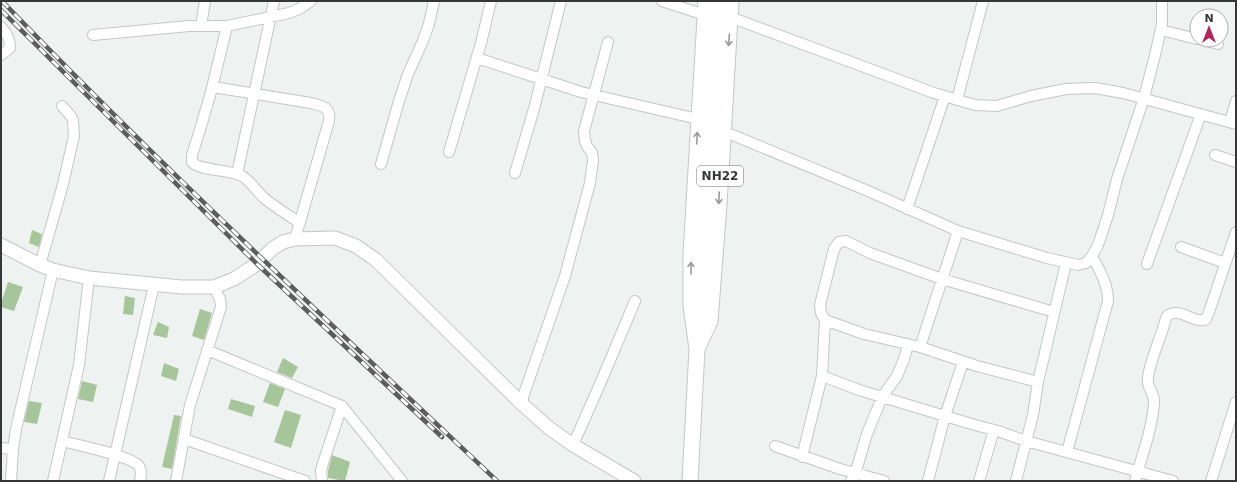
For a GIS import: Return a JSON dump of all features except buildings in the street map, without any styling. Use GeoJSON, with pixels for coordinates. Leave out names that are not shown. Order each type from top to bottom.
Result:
{"type":"FeatureCollection","features":[{"type":"Feature","properties":{"kind":"highway","name":"NH22"},"geometry":{"type":"LineString","coordinates":[[697,349],[710,321],[731,1]]}},
{"type":"Feature","properties":{"kind":"highway","name":"NH22"},"geometry":{"type":"LineString","coordinates":[[690,481],[697,349],[691,306],[691,254],[705,8]]}},
{"type":"Feature","properties":{"kind":"main road"},"geometry":{"type":"LineString","coordinates":[[697,349],[718,1]]}},
{"type":"Feature","properties":{"kind":"main road"},"geometry":{"type":"LineString","coordinates":[[1,245],[53,270],[89,278],[154,285],[214,287],[243,274],[257,264],[272,249],[283,242],[295,239],[334,238],[356,246],[376,260],[522,404],[549,428],[573,446],[634,481]]}},
{"type":"Feature","properties":{"kind":"street"},"geometry":{"type":"LineString","coordinates":[[201,26],[206,1]]}},
{"type":"Feature","properties":{"kind":"street"},"geometry":{"type":"LineString","coordinates":[[237,174],[272,17],[274,1]]}},
{"type":"Feature","properties":{"kind":"street"},"geometry":{"type":"LineString","coordinates":[[93,35],[201,26],[227,26],[272,17],[299,9],[311,1]]}},
{"type":"Feature","properties":{"kind":"street"},"geometry":{"type":"LineString","coordinates":[[381,164],[399,101],[408,74],[429,24],[434,1]]}},
{"type":"Feature","properties":{"kind":"street"},"geometry":{"type":"LineString","coordinates":[[449,152],[477,58],[491,1]]}},
{"type":"Feature","properties":{"kind":"street"},"geometry":{"type":"LineString","coordinates":[[515,173],[542,79],[561,1]]}},
{"type":"Feature","properties":{"kind":"street"},"geometry":{"type":"LineString","coordinates":[[662,1],[705,8]]}},
{"type":"Feature","properties":{"kind":"street"},"geometry":{"type":"LineString","coordinates":[[957,100],[983,1]]}},
{"type":"Feature","properties":{"kind":"street"},"geometry":{"type":"LineString","coordinates":[[723,131],[958,231],[1066,263],[1078,265],[1086,263],[1098,245],[1108,215],[1117,178],[1144,98],[1161,30],[1163,12],[1162,1]]}},
{"type":"Feature","properties":{"kind":"street"},"geometry":{"type":"LineString","coordinates":[[730,17],[945,96],[985,106],[997,106],[1046,92],[1080,88],[1106,90],[1144,98],[1233,123],[1236,101]]}},
{"type":"Feature","properties":{"kind":"street"},"geometry":{"type":"LineString","coordinates":[[227,26],[213,87],[192,155],[192,162],[196,166],[237,174],[250,181],[264,198],[300,223]]}},
{"type":"Feature","properties":{"kind":"street"},"geometry":{"type":"LineString","coordinates":[[1,27],[8,35],[10,48],[1,55]]}},
{"type":"Feature","properties":{"kind":"street"},"geometry":{"type":"LineString","coordinates":[[1161,30],[1189,37]]}},
{"type":"Feature","properties":{"kind":"street"},"geometry":{"type":"LineString","coordinates":[[522,404],[524,394],[565,276],[590,183],[593,160],[592,152],[585,141],[584,131],[608,42]]}},
{"type":"Feature","properties":{"kind":"street"},"geometry":{"type":"LineString","coordinates":[[477,58],[593,95],[698,119]]}},
{"type":"Feature","properties":{"kind":"street"},"geometry":{"type":"LineString","coordinates":[[213,87],[322,106],[328,110],[330,115],[295,239]]}},
{"type":"Feature","properties":{"kind":"street"},"geometry":{"type":"LineString","coordinates":[[907,208],[945,96]]}},
{"type":"Feature","properties":{"kind":"street"},"geometry":{"type":"LineString","coordinates":[[40,265],[62,188],[74,136],[73,120],[70,114],[62,106]]}},
{"type":"Feature","properties":{"kind":"street"},"geometry":{"type":"LineString","coordinates":[[1147,264],[1201,114]]}},
{"type":"Feature","properties":{"kind":"street"},"geometry":{"type":"LineString","coordinates":[[1215,155],[1236,162]]}},
{"type":"Feature","properties":{"kind":"street"},"geometry":{"type":"LineString","coordinates":[[920,347],[958,231]]}},
{"type":"Feature","properties":{"kind":"street"},"geometry":{"type":"LineString","coordinates":[[1136,476],[1152,418],[1154,402],[1154,396],[1148,387],[1148,376],[1166,318],[1168,315],[1179,313],[1200,321],[1206,319],[1236,232]]}},
{"type":"Feature","properties":{"kind":"street"},"geometry":{"type":"LineString","coordinates":[[802,456],[822,376],[825,320],[821,313],[820,305],[834,249],[839,242],[846,241],[870,253],[942,279],[1054,312]]}},
{"type":"Feature","properties":{"kind":"street"},"geometry":{"type":"LineString","coordinates":[[1181,247],[1225,263]]}},
{"type":"Feature","properties":{"kind":"street"},"geometry":{"type":"LineString","coordinates":[[1067,452],[1108,301],[1108,291],[1105,282],[1092,256]]}},
{"type":"Feature","properties":{"kind":"street"},"geometry":{"type":"LineString","coordinates":[[1016,481],[1033,415],[1038,382],[1066,263]]}},
{"type":"Feature","properties":{"kind":"street"},"geometry":{"type":"LineString","coordinates":[[11,481],[13,450],[18,423],[53,270]]}},
{"type":"Feature","properties":{"kind":"street"},"geometry":{"type":"LineString","coordinates":[[53,481],[79,365],[89,278]]}},
{"type":"Feature","properties":{"kind":"street"},"geometry":{"type":"LineString","coordinates":[[109,481],[154,285]]}},
{"type":"Feature","properties":{"kind":"street"},"geometry":{"type":"LineString","coordinates":[[176,481],[190,405],[221,307],[220,299],[214,287]]}},
{"type":"Feature","properties":{"kind":"street"},"geometry":{"type":"LineString","coordinates":[[573,446],[635,301]]}},
{"type":"Feature","properties":{"kind":"street"},"geometry":{"type":"LineString","coordinates":[[825,320],[864,334],[920,347],[962,362],[1038,382]]}},
{"type":"Feature","properties":{"kind":"street"},"geometry":{"type":"LineString","coordinates":[[853,477],[882,396],[897,376],[908,345]]}},
{"type":"Feature","properties":{"kind":"street"},"geometry":{"type":"LineString","coordinates":[[208,350],[342,406],[402,481]]}},
{"type":"Feature","properties":{"kind":"street"},"geometry":{"type":"LineString","coordinates":[[928,481],[945,416],[962,362]]}},
{"type":"Feature","properties":{"kind":"street"},"geometry":{"type":"LineString","coordinates":[[822,376],[859,390],[1067,452],[1136,476],[1173,481]]}},
{"type":"Feature","properties":{"kind":"street"},"geometry":{"type":"LineString","coordinates":[[1211,481],[1236,402]]}},
{"type":"Feature","properties":{"kind":"street"},"geometry":{"type":"LineString","coordinates":[[322,481],[321,472],[323,463],[342,406]]}},
{"type":"Feature","properties":{"kind":"street"},"geometry":{"type":"LineString","coordinates":[[979,481],[994,430]]}},
{"type":"Feature","properties":{"kind":"street"},"geometry":{"type":"LineString","coordinates":[[184,440],[305,481]]}},
{"type":"Feature","properties":{"kind":"street"},"geometry":{"type":"LineString","coordinates":[[62,441],[135,462],[140,467],[140,481]]}},
{"type":"Feature","properties":{"kind":"street"},"geometry":{"type":"LineString","coordinates":[[775,446],[853,477],[884,481]]}},
{"type":"Feature","properties":{"kind":"street"},"geometry":{"type":"LineString","coordinates":[[1,448],[13,450]]}},
{"type":"Feature","properties":{"kind":"railway"},"geometry":{"type":"LineString","coordinates":[[2,1],[184,184],[497,481]]}},
{"type":"Feature","properties":{"kind":"railway"},"geometry":{"type":"LineString","coordinates":[[1,10],[257,264],[442,437]]}}]}
